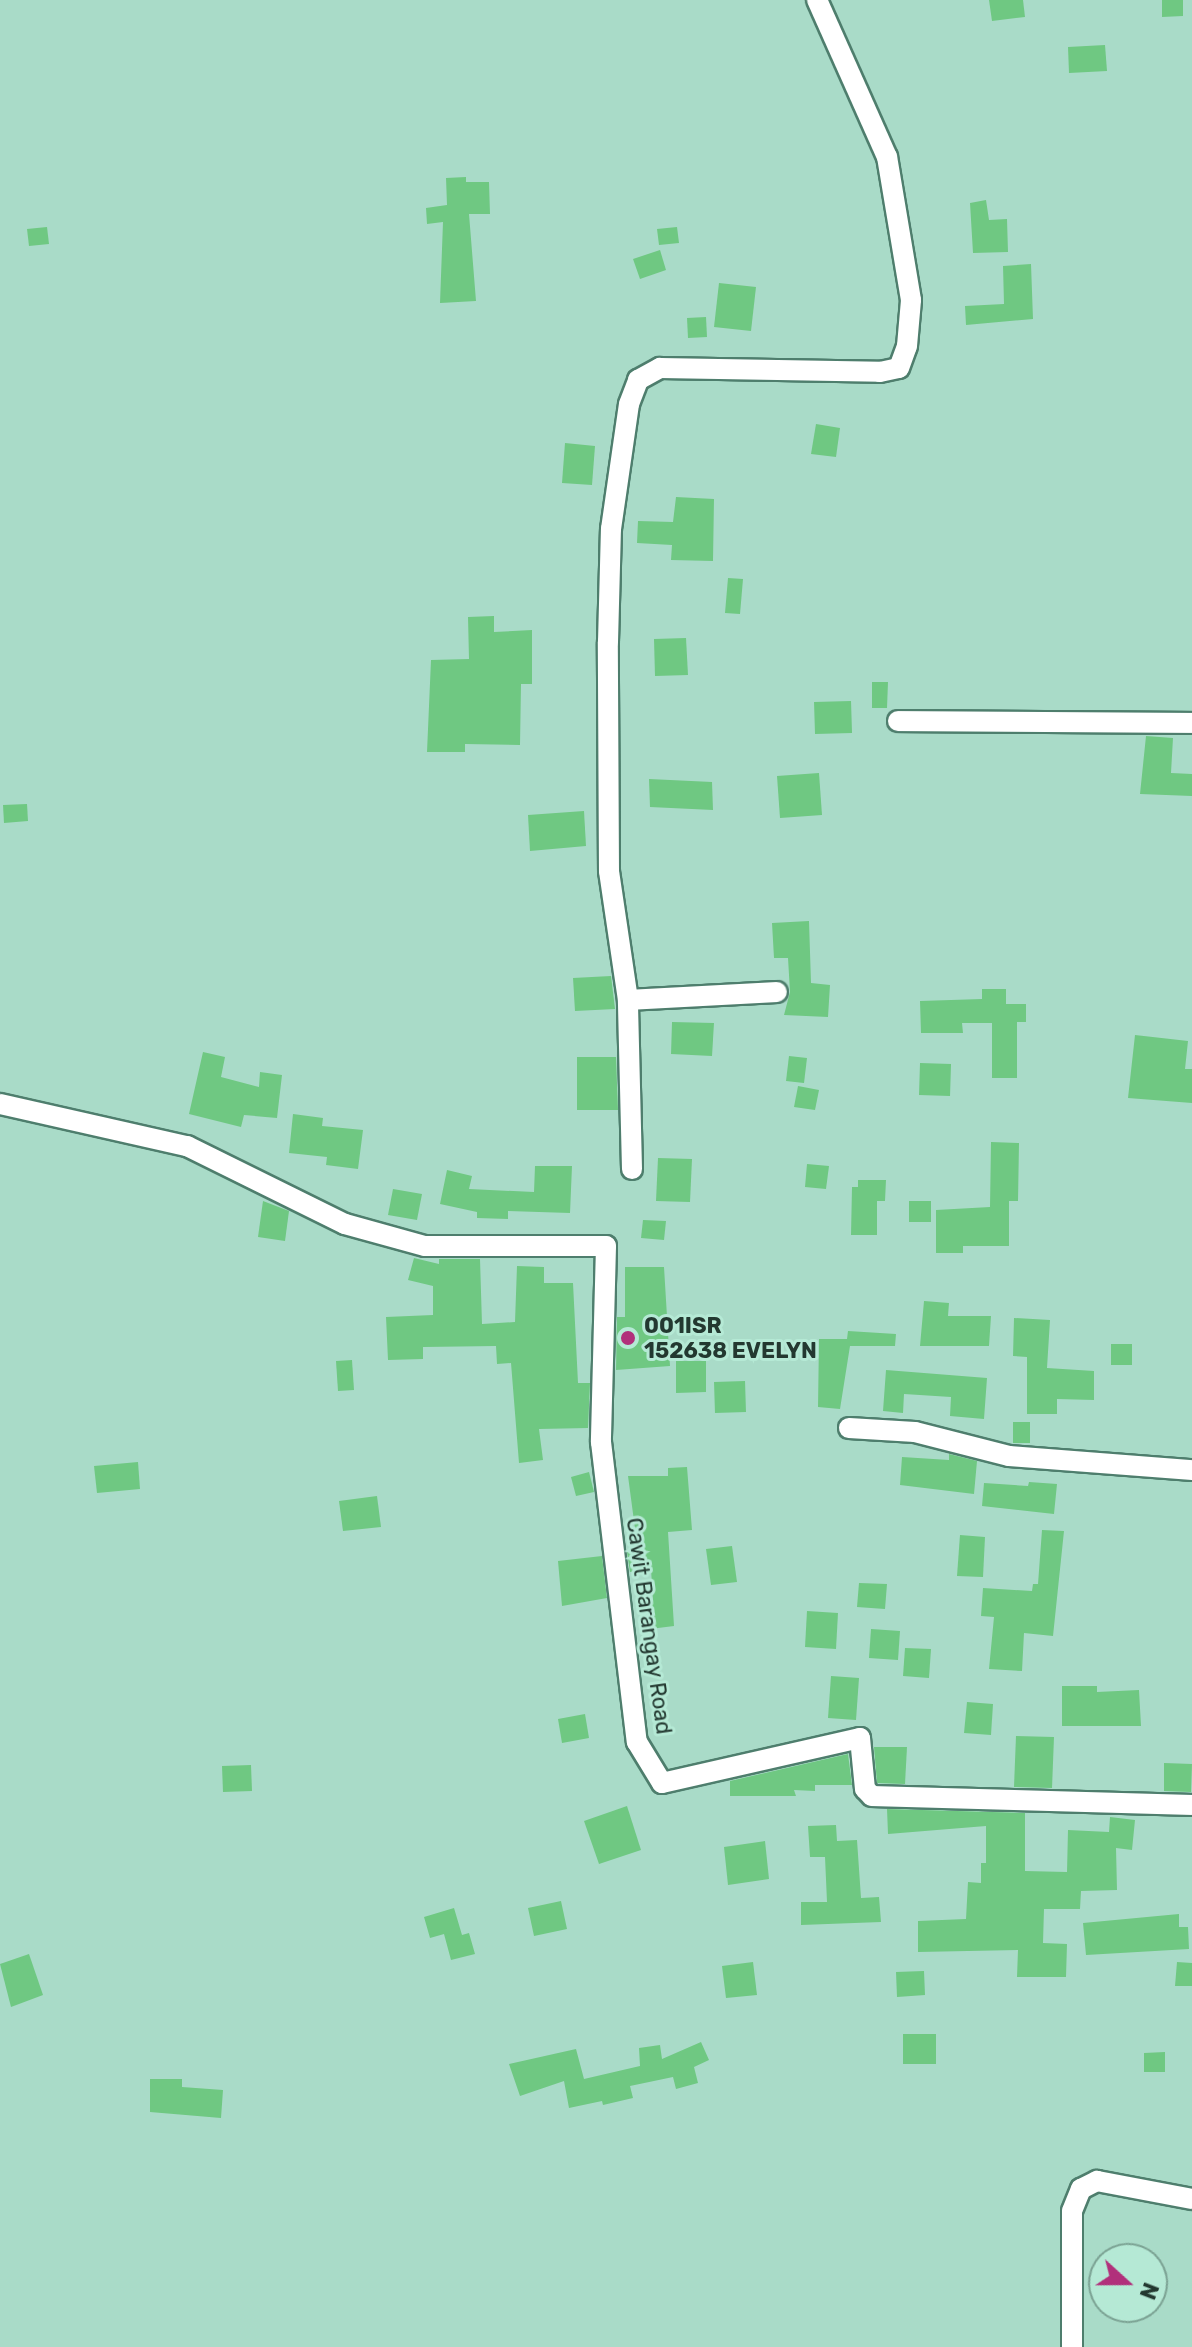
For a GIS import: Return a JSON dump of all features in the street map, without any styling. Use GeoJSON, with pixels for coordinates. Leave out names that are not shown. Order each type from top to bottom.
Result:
{"type":"FeatureCollection","features":[{"type":"Feature","properties":{"kind":"street"},"geometry":{"type":"LineString","coordinates":[[632,1169],[628,1000],[609,871],[609,628],[617,461],[638,380],[660,368],[880,372],[899,368],[907,346],[911,300],[887,157],[817,0]]}},
{"type":"Feature","properties":{"kind":"street"},"geometry":{"type":"LineString","coordinates":[[898,721],[1192,723]]}},
{"type":"Feature","properties":{"kind":"street"},"geometry":{"type":"LineString","coordinates":[[628,1000],[777,992]]}},
{"type":"Feature","properties":{"kind":"street","name":"Cawit Barangay Road"},"geometry":{"type":"LineString","coordinates":[[0,1104],[187,1146],[345,1224],[425,1246],[606,1246],[601,1442],[637,1742],[662,1783],[860,1738],[865,1789],[872,1796],[1192,1805]]}},
{"type":"Feature","properties":{"kind":"street"},"geometry":{"type":"LineString","coordinates":[[849,1428],[915,1432],[1009,1456],[1192,1470]]}},
{"type":"Feature","properties":{"kind":"street"},"geometry":{"type":"LineString","coordinates":[[1072,2347],[1072,2211],[1081,2189],[1097,2181],[1192,2199]]}},
{"type":"Feature","properties":{"kind":"building"},"geometry":{"type":"Polygon","coordinates":[[[989,0],[1023,0],[1025,17],[992,21],[989,0]]]}},
{"type":"Feature","properties":{"kind":"building"},"geometry":{"type":"Polygon","coordinates":[[[1162,0],[1183,0],[1183,16],[1162,17],[1162,0]]]}},
{"type":"Feature","properties":{"kind":"building"},"geometry":{"type":"Polygon","coordinates":[[[1105,45],[1107,71],[1069,73],[1068,47],[1105,45]]]}},
{"type":"Feature","properties":{"kind":"building"},"geometry":{"type":"Polygon","coordinates":[[[466,177],[466,182],[489,182],[490,214],[469,214],[476,301],[440,303],[443,222],[427,224],[426,208],[447,205],[446,178],[466,177]]]}},
{"type":"Feature","properties":{"kind":"building"},"geometry":{"type":"Polygon","coordinates":[[[986,200],[989,220],[1007,219],[1008,252],[973,253],[970,203],[986,200]]]}},
{"type":"Feature","properties":{"kind":"building"},"geometry":{"type":"Polygon","coordinates":[[[47,227],[49,244],[29,246],[27,229],[47,227]]]}},
{"type":"Feature","properties":{"kind":"building"},"geometry":{"type":"Polygon","coordinates":[[[677,227],[679,243],[659,245],[657,229],[677,227]]]}},
{"type":"Feature","properties":{"kind":"building"},"geometry":{"type":"Polygon","coordinates":[[[660,250],[666,270],[640,279],[633,259],[660,250]]]}},
{"type":"Feature","properties":{"kind":"building"},"geometry":{"type":"Polygon","coordinates":[[[1031,264],[1033,319],[966,325],[965,306],[1004,304],[1003,266],[1031,264]]]}},
{"type":"Feature","properties":{"kind":"building"},"geometry":{"type":"Polygon","coordinates":[[[719,283],[756,287],[751,331],[714,327],[719,283]]]}},
{"type":"Feature","properties":{"kind":"building"},"geometry":{"type":"Polygon","coordinates":[[[706,317],[707,337],[688,338],[687,318],[706,317]]]}},
{"type":"Feature","properties":{"kind":"building"},"geometry":{"type":"Polygon","coordinates":[[[816,424],[840,428],[836,457],[811,454],[816,424]]]}},
{"type":"Feature","properties":{"kind":"building"},"geometry":{"type":"Polygon","coordinates":[[[565,443],[595,446],[592,485],[562,483],[565,443]]]}},
{"type":"Feature","properties":{"kind":"building"},"geometry":{"type":"Polygon","coordinates":[[[676,497],[714,499],[713,561],[671,560],[672,545],[637,543],[638,521],[673,522],[676,497]]]}},
{"type":"Feature","properties":{"kind":"building"},"geometry":{"type":"Polygon","coordinates":[[[728,578],[743,579],[740,614],[725,613],[728,578]]]}},
{"type":"Feature","properties":{"kind":"building"},"geometry":{"type":"Polygon","coordinates":[[[494,616],[494,632],[532,630],[532,684],[521,684],[520,745],[465,744],[465,752],[427,752],[431,660],[469,659],[468,617],[494,616]]]}},
{"type":"Feature","properties":{"kind":"building"},"geometry":{"type":"Polygon","coordinates":[[[686,638],[688,675],[655,676],[654,639],[686,638]]]}},
{"type":"Feature","properties":{"kind":"building"},"geometry":{"type":"Polygon","coordinates":[[[872,682],[888,682],[887,708],[872,708],[872,682]]]}},
{"type":"Feature","properties":{"kind":"building"},"geometry":{"type":"Polygon","coordinates":[[[851,701],[852,733],[815,734],[814,702],[851,701]]]}},
{"type":"Feature","properties":{"kind":"building"},"geometry":{"type":"Polygon","coordinates":[[[1146,736],[1173,738],[1171,773],[1192,774],[1192,796],[1140,794],[1146,736]]]}},
{"type":"Feature","properties":{"kind":"building"},"geometry":{"type":"Polygon","coordinates":[[[819,773],[822,815],[780,818],[777,776],[819,773]]]}},
{"type":"Feature","properties":{"kind":"building"},"geometry":{"type":"Polygon","coordinates":[[[649,779],[712,782],[713,810],[650,807],[649,779]]]}},
{"type":"Feature","properties":{"kind":"building"},"geometry":{"type":"Polygon","coordinates":[[[27,804],[28,821],[4,823],[3,805],[27,804]]]}},
{"type":"Feature","properties":{"kind":"building"},"geometry":{"type":"Polygon","coordinates":[[[584,811],[586,846],[530,851],[528,815],[584,811]]]}},
{"type":"Feature","properties":{"kind":"building"},"geometry":{"type":"Polygon","coordinates":[[[809,921],[811,983],[830,985],[828,1017],[784,1015],[790,992],[788,958],[774,958],[772,923],[809,921]]]}},
{"type":"Feature","properties":{"kind":"building"},"geometry":{"type":"Polygon","coordinates":[[[611,976],[615,1009],[575,1011],[573,978],[611,976]]]}},
{"type":"Feature","properties":{"kind":"building"},"geometry":{"type":"Polygon","coordinates":[[[982,989],[1006,989],[1006,1004],[1026,1004],[1026,1022],[1017,1022],[1017,1078],[992,1078],[992,1023],[962,1023],[963,1033],[921,1033],[920,1001],[982,999],[982,989]]]}},
{"type":"Feature","properties":{"kind":"building"},"geometry":{"type":"Polygon","coordinates":[[[672,1022],[714,1023],[712,1056],[671,1054],[672,1022]]]}},
{"type":"Feature","properties":{"kind":"building"},"geometry":{"type":"Polygon","coordinates":[[[1135,1035],[1188,1041],[1185,1069],[1192,1069],[1192,1103],[1128,1098],[1135,1035]]]}},
{"type":"Feature","properties":{"kind":"building"},"geometry":{"type":"Polygon","coordinates":[[[203,1052],[225,1057],[221,1077],[259,1087],[260,1072],[282,1075],[277,1118],[244,1115],[241,1127],[189,1114],[203,1052]]]}},
{"type":"Feature","properties":{"kind":"building"},"geometry":{"type":"Polygon","coordinates":[[[789,1056],[807,1058],[804,1083],[786,1081],[789,1056]]]}},
{"type":"Feature","properties":{"kind":"building"},"geometry":{"type":"Polygon","coordinates":[[[577,1057],[616,1057],[618,1110],[577,1110],[577,1057]]]}},
{"type":"Feature","properties":{"kind":"building"},"geometry":{"type":"Polygon","coordinates":[[[920,1063],[951,1064],[950,1096],[919,1095],[920,1063]]]}},
{"type":"Feature","properties":{"kind":"building"},"geometry":{"type":"Polygon","coordinates":[[[798,1086],[819,1090],[815,1110],[794,1107],[798,1086]]]}},
{"type":"Feature","properties":{"kind":"building"},"geometry":{"type":"Polygon","coordinates":[[[293,1114],[323,1118],[322,1126],[363,1130],[358,1169],[326,1165],[327,1157],[289,1153],[293,1114]]]}},
{"type":"Feature","properties":{"kind":"building"},"geometry":{"type":"Polygon","coordinates":[[[991,1142],[1019,1143],[1018,1201],[1009,1201],[1009,1246],[963,1246],[963,1253],[936,1253],[936,1210],[990,1207],[991,1142]]]}},
{"type":"Feature","properties":{"kind":"building"},"geometry":{"type":"Polygon","coordinates":[[[658,1158],[692,1159],[690,1202],[656,1201],[658,1158]]]}},
{"type":"Feature","properties":{"kind":"building"},"geometry":{"type":"Polygon","coordinates":[[[807,1164],[829,1166],[826,1189],[805,1187],[807,1164]]]}},
{"type":"Feature","properties":{"kind":"building"},"geometry":{"type":"Polygon","coordinates":[[[535,1166],[572,1166],[570,1213],[508,1211],[508,1219],[477,1218],[477,1212],[440,1204],[447,1170],[472,1176],[469,1189],[534,1192],[535,1166]]]}},
{"type":"Feature","properties":{"kind":"building"},"geometry":{"type":"Polygon","coordinates":[[[858,1180],[886,1180],[885,1201],[877,1201],[877,1235],[851,1235],[852,1187],[858,1187],[858,1180]]]}},
{"type":"Feature","properties":{"kind":"building"},"geometry":{"type":"Polygon","coordinates":[[[393,1189],[422,1194],[417,1220],[388,1215],[393,1189]]]}},
{"type":"Feature","properties":{"kind":"building"},"geometry":{"type":"Polygon","coordinates":[[[263,1201],[289,1211],[285,1241],[258,1237],[263,1201]]]}},
{"type":"Feature","properties":{"kind":"building"},"geometry":{"type":"Polygon","coordinates":[[[909,1201],[931,1201],[931,1222],[909,1222],[909,1201]]]}},
{"type":"Feature","properties":{"kind":"building"},"geometry":{"type":"Polygon","coordinates":[[[643,1220],[666,1221],[664,1240],[641,1238],[643,1220]]]}},
{"type":"Feature","properties":{"kind":"building"},"geometry":{"type":"Polygon","coordinates":[[[414,1258],[439,1264],[439,1259],[480,1259],[482,1324],[515,1322],[517,1266],[544,1267],[544,1283],[573,1283],[578,1383],[590,1383],[588,1428],[539,1429],[543,1460],[519,1463],[511,1363],[497,1364],[496,1346],[423,1347],[423,1359],[388,1360],[386,1317],[433,1315],[433,1286],[408,1280],[414,1258]]]}},
{"type":"Feature","properties":{"kind":"building"},"geometry":{"type":"Polygon","coordinates":[[[625,1267],[664,1267],[670,1366],[616,1370],[617,1317],[625,1317],[625,1267]]]}},
{"type":"Feature","properties":{"kind":"building"},"geometry":{"type":"Polygon","coordinates":[[[924,1301],[949,1303],[948,1316],[991,1316],[989,1346],[920,1346],[924,1301]]]}},
{"type":"Feature","properties":{"kind":"building"},"geometry":{"type":"Polygon","coordinates":[[[1014,1318],[1050,1320],[1047,1368],[1094,1371],[1094,1400],[1057,1399],[1057,1414],[1027,1414],[1027,1357],[1013,1356],[1014,1318]]]}},
{"type":"Feature","properties":{"kind":"building"},"geometry":{"type":"Polygon","coordinates":[[[848,1331],[896,1334],[895,1346],[850,1346],[840,1409],[818,1407],[819,1339],[847,1339],[848,1331]]]}},
{"type":"Feature","properties":{"kind":"building"},"geometry":{"type":"Polygon","coordinates":[[[1111,1344],[1132,1344],[1132,1365],[1111,1365],[1111,1344]]]}},
{"type":"Feature","properties":{"kind":"building"},"geometry":{"type":"Polygon","coordinates":[[[352,1360],[354,1390],[338,1391],[336,1361],[352,1360]]]}},
{"type":"Feature","properties":{"kind":"building"},"geometry":{"type":"Polygon","coordinates":[[[676,1361],[706,1361],[706,1392],[676,1393],[676,1361]]]}},
{"type":"Feature","properties":{"kind":"building"},"geometry":{"type":"Polygon","coordinates":[[[886,1370],[987,1378],[984,1419],[950,1416],[951,1397],[904,1394],[903,1413],[883,1411],[886,1370]]]}},
{"type":"Feature","properties":{"kind":"building"},"geometry":{"type":"Polygon","coordinates":[[[745,1381],[746,1412],[715,1413],[714,1382],[745,1381]]]}},
{"type":"Feature","properties":{"kind":"building"},"geometry":{"type":"Polygon","coordinates":[[[1013,1422],[1030,1422],[1030,1443],[1013,1443],[1013,1422]]]}},
{"type":"Feature","properties":{"kind":"building"},"geometry":{"type":"Polygon","coordinates":[[[949,1454],[977,1461],[974,1494],[900,1485],[902,1457],[949,1460],[949,1454]]]}},
{"type":"Feature","properties":{"kind":"building"},"geometry":{"type":"Polygon","coordinates":[[[138,1462],[140,1489],[97,1493],[94,1466],[138,1462]]]}},
{"type":"Feature","properties":{"kind":"building"},"geometry":{"type":"Polygon","coordinates":[[[687,1467],[692,1530],[668,1532],[674,1626],[650,1629],[646,1602],[653,1601],[651,1569],[630,1572],[627,1552],[638,1551],[628,1476],[668,1476],[668,1468],[687,1467]]]}},
{"type":"Feature","properties":{"kind":"building"},"geometry":{"type":"Polygon","coordinates":[[[589,1472],[594,1492],[576,1496],[571,1477],[589,1472]]]}},
{"type":"Feature","properties":{"kind":"building"},"geometry":{"type":"Polygon","coordinates":[[[1029,1482],[1057,1484],[1054,1514],[982,1506],[984,1483],[1028,1486],[1029,1482]]]}},
{"type":"Feature","properties":{"kind":"building"},"geometry":{"type":"Polygon","coordinates":[[[377,1496],[381,1527],[343,1531],[339,1501],[377,1496]]]}},
{"type":"Feature","properties":{"kind":"building"},"geometry":{"type":"Polygon","coordinates":[[[1042,1530],[1064,1531],[1053,1636],[1024,1633],[1022,1671],[989,1669],[994,1617],[981,1616],[983,1588],[1032,1591],[1033,1584],[1038,1584],[1042,1530]]]}},
{"type":"Feature","properties":{"kind":"building"},"geometry":{"type":"Polygon","coordinates":[[[960,1535],[985,1537],[983,1577],[957,1576],[960,1535]]]}},
{"type":"Feature","properties":{"kind":"building"},"geometry":{"type":"Polygon","coordinates":[[[732,1546],[737,1582],[711,1585],[706,1549],[732,1546]]]}},
{"type":"Feature","properties":{"kind":"building"},"geometry":{"type":"Polygon","coordinates":[[[602,1556],[607,1598],[562,1606],[558,1561],[602,1556]]]}},
{"type":"Feature","properties":{"kind":"building"},"geometry":{"type":"Polygon","coordinates":[[[859,1583],[887,1584],[885,1609],[857,1607],[859,1583]]]}},
{"type":"Feature","properties":{"kind":"building"},"geometry":{"type":"Polygon","coordinates":[[[807,1611],[838,1613],[836,1649],[805,1647],[807,1611]]]}},
{"type":"Feature","properties":{"kind":"building"},"geometry":{"type":"Polygon","coordinates":[[[871,1629],[900,1631],[898,1660],[869,1658],[871,1629]]]}},
{"type":"Feature","properties":{"kind":"building"},"geometry":{"type":"Polygon","coordinates":[[[905,1648],[931,1649],[929,1678],[903,1676],[905,1648]]]}},
{"type":"Feature","properties":{"kind":"building"},"geometry":{"type":"Polygon","coordinates":[[[831,1676],[859,1678],[856,1720],[828,1718],[831,1676]]]}},
{"type":"Feature","properties":{"kind":"building"},"geometry":{"type":"Polygon","coordinates":[[[1062,1686],[1097,1686],[1097,1692],[1139,1690],[1141,1726],[1062,1726],[1062,1686]]]}},
{"type":"Feature","properties":{"kind":"building"},"geometry":{"type":"Polygon","coordinates":[[[967,1702],[993,1704],[991,1735],[964,1733],[967,1702]]]}},
{"type":"Feature","properties":{"kind":"building"},"geometry":{"type":"Polygon","coordinates":[[[585,1714],[589,1738],[562,1743],[558,1719],[585,1714]]]}},
{"type":"Feature","properties":{"kind":"building"},"geometry":{"type":"Polygon","coordinates":[[[1016,1736],[1054,1737],[1052,1788],[1014,1787],[1016,1736]]]}},
{"type":"Feature","properties":{"kind":"building"},"geometry":{"type":"Polygon","coordinates":[[[874,1747],[907,1747],[905,1784],[877,1783],[874,1747]]]}},
{"type":"Feature","properties":{"kind":"building"},"geometry":{"type":"Polygon","coordinates":[[[848,1754],[852,1785],[815,1785],[815,1791],[794,1790],[796,1796],[730,1796],[730,1781],[848,1754]]]}},
{"type":"Feature","properties":{"kind":"building"},"geometry":{"type":"Polygon","coordinates":[[[1164,1763],[1192,1764],[1191,1792],[1164,1791],[1164,1763]]]}},
{"type":"Feature","properties":{"kind":"building"},"geometry":{"type":"Polygon","coordinates":[[[251,1765],[252,1791],[223,1792],[222,1766],[251,1765]]]}},
{"type":"Feature","properties":{"kind":"building"},"geometry":{"type":"Polygon","coordinates":[[[627,1806],[641,1850],[599,1864],[584,1821],[627,1806]]]}},
{"type":"Feature","properties":{"kind":"building"},"geometry":{"type":"Polygon","coordinates":[[[887,1809],[1025,1813],[1025,1871],[1067,1872],[1068,1830],[1109,1832],[1110,1817],[1135,1820],[1132,1850],[1116,1848],[1117,1890],[1081,1891],[1080,1909],[1044,1909],[1043,1943],[1067,1944],[1066,1977],[1017,1977],[1018,1950],[918,1952],[918,1921],[966,1919],[968,1882],[981,1883],[981,1863],[986,1863],[986,1826],[888,1834],[887,1809]]]}},
{"type":"Feature","properties":{"kind":"building"},"geometry":{"type":"Polygon","coordinates":[[[836,1825],[837,1841],[857,1840],[861,1898],[879,1897],[881,1922],[801,1925],[801,1902],[827,1902],[825,1857],[810,1857],[808,1826],[836,1825]]]}},
{"type":"Feature","properties":{"kind":"building"},"geometry":{"type":"Polygon","coordinates":[[[765,1841],[769,1879],[728,1885],[724,1847],[765,1841]]]}},
{"type":"Feature","properties":{"kind":"building"},"geometry":{"type":"Polygon","coordinates":[[[561,1901],[567,1929],[534,1936],[528,1908],[561,1901]]]}},
{"type":"Feature","properties":{"kind":"building"},"geometry":{"type":"Polygon","coordinates":[[[454,1908],[462,1935],[469,1933],[475,1954],[451,1960],[444,1934],[430,1938],[424,1917],[454,1908]]]}},
{"type":"Feature","properties":{"kind":"building"},"geometry":{"type":"Polygon","coordinates":[[[1179,1914],[1179,1927],[1188,1927],[1189,1949],[1086,1955],[1083,1923],[1179,1914]]]}},
{"type":"Feature","properties":{"kind":"building"},"geometry":{"type":"Polygon","coordinates":[[[29,1954],[43,1995],[11,2007],[0,1964],[29,1954]]]}},
{"type":"Feature","properties":{"kind":"building"},"geometry":{"type":"Polygon","coordinates":[[[753,1962],[757,1995],[726,1998],[722,1966],[753,1962]]]}},
{"type":"Feature","properties":{"kind":"building"},"geometry":{"type":"Polygon","coordinates":[[[1177,1962],[1192,1963],[1192,1986],[1175,1986],[1177,1962]]]}},
{"type":"Feature","properties":{"kind":"building"},"geometry":{"type":"Polygon","coordinates":[[[924,1971],[925,1995],[897,1997],[896,1972],[924,1971]]]}},
{"type":"Feature","properties":{"kind":"building"},"geometry":{"type":"Polygon","coordinates":[[[903,2034],[936,2034],[936,2064],[903,2064],[903,2034]]]}},
{"type":"Feature","properties":{"kind":"building"},"geometry":{"type":"Polygon","coordinates":[[[701,2042],[709,2060],[694,2067],[698,2083],[676,2089],[673,2077],[630,2086],[633,2098],[603,2105],[602,2101],[569,2108],[564,2081],[520,2096],[509,2064],[576,2049],[584,2079],[640,2066],[639,2048],[660,2045],[662,2059],[701,2042]]]}},
{"type":"Feature","properties":{"kind":"building"},"geometry":{"type":"Polygon","coordinates":[[[1165,2052],[1165,2072],[1144,2072],[1144,2053],[1165,2052]]]}},
{"type":"Feature","properties":{"kind":"building"},"geometry":{"type":"Polygon","coordinates":[[[150,2079],[182,2079],[182,2087],[223,2090],[221,2118],[150,2112],[150,2079]]]}},
{"type":"Feature","properties":{"kind":"place","name":"001ISR 152638 EVELYN"},"geometry":{"type":"Point","coordinates":[628,1338]}}]}
